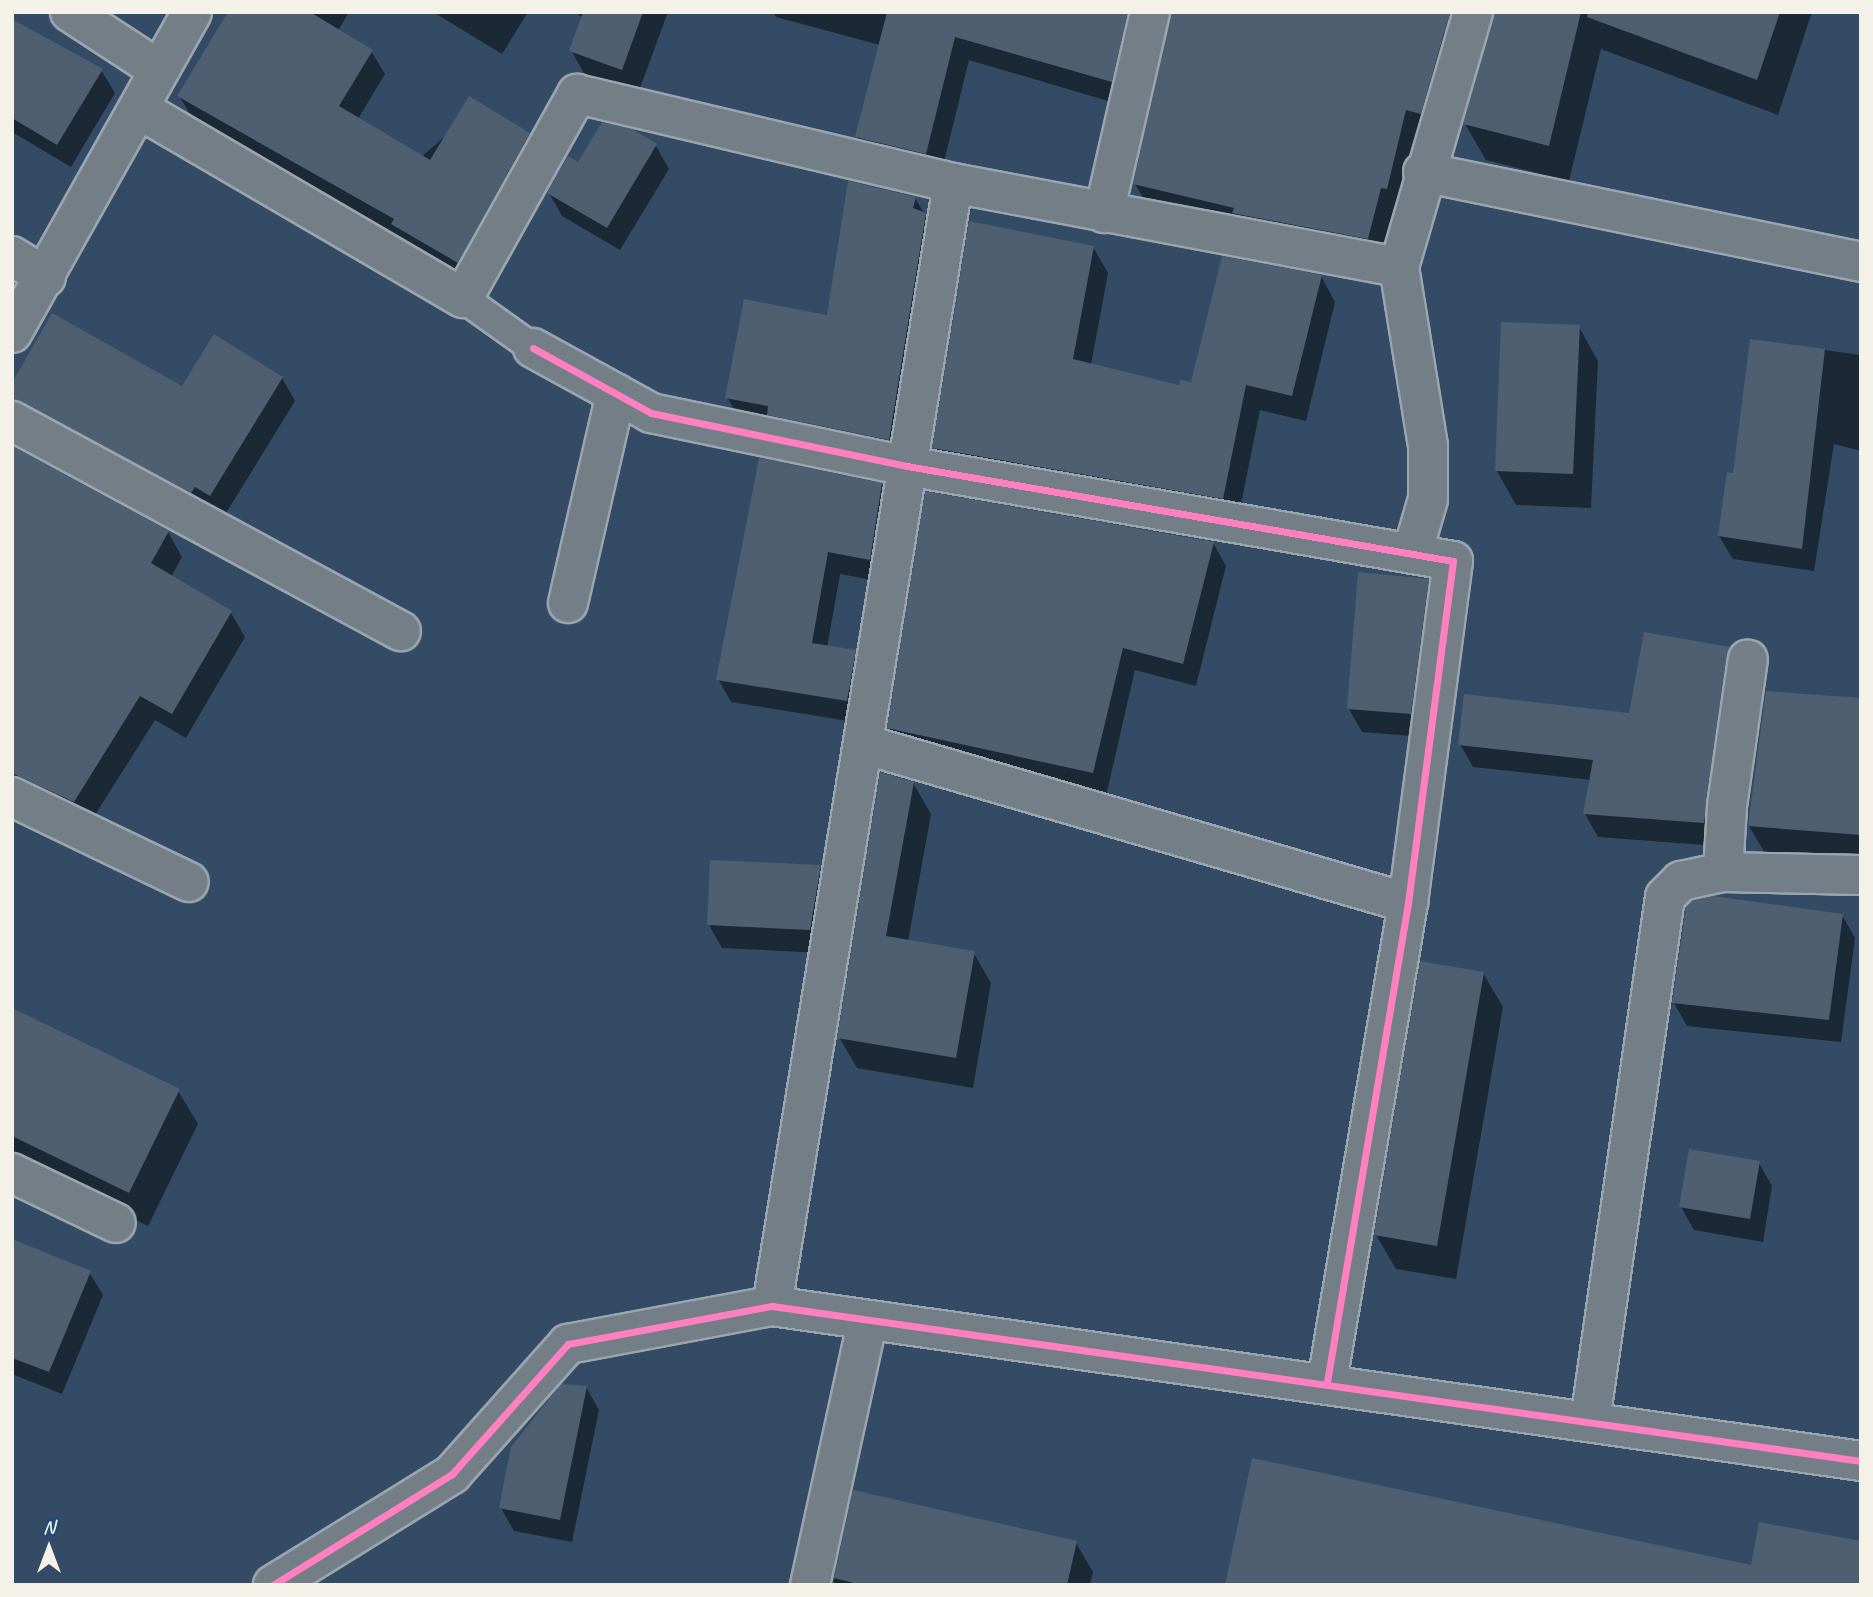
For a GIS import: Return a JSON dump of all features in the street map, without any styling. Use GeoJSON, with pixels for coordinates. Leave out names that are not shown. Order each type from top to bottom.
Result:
{"type":"FeatureCollection","features":[{"type":"Feature","properties":{"kind":"street"},"geometry":{"type":"LineString","coordinates":[[70,12],[159,70]]}},
{"type":"Feature","properties":{"kind":"street"},"geometry":{"type":"LineString","coordinates":[[12,334],[192,12]]}},
{"type":"Feature","properties":{"kind":"street"},"geometry":{"type":"LineString","coordinates":[[1104,213],[1150,12]]}},
{"type":"Feature","properties":{"kind":"street"},"geometry":{"type":"LineString","coordinates":[[1413,551],[1428,499],[1427,446],[1399,267],[1423,172],[1472,12]]}},
{"type":"Feature","properties":{"kind":"street"},"geometry":{"type":"LineString","coordinates":[[139,109],[463,298],[577,94],[954,183],[1399,267]]}},
{"type":"Feature","properties":{"kind":"street"},"geometry":{"type":"LineString","coordinates":[[1423,172],[1861,262]]}},
{"type":"Feature","properties":{"kind":"street"},"geometry":{"type":"LineString","coordinates":[[772,1306],[954,183]]}},
{"type":"Feature","properties":{"kind":"street"},"geometry":{"type":"LineString","coordinates":[[12,256],[46,277]]}},
{"type":"Feature","properties":{"kind":"street"},"geometry":{"type":"LineString","coordinates":[[533,348],[651,413],[907,466],[1413,551],[1453,561],[1408,903],[1327,1384]]}},
{"type":"Feature","properties":{"kind":"street"},"geometry":{"type":"LineString","coordinates":[[568,603],[616,393]]}},
{"type":"Feature","properties":{"kind":"street"},"geometry":{"type":"LineString","coordinates":[[12,421],[401,631]]}},
{"type":"Feature","properties":{"kind":"street"},"geometry":{"type":"LineString","coordinates":[[1723,872],[1727,806],[1748,659]]}},
{"type":"Feature","properties":{"kind":"street"},"geometry":{"type":"LineString","coordinates":[[863,744],[1408,903]]}},
{"type":"Feature","properties":{"kind":"street"},"geometry":{"type":"LineString","coordinates":[[12,797],[189,882]]}},
{"type":"Feature","properties":{"kind":"street"},"geometry":{"type":"LineString","coordinates":[[1590,1421],[1665,897],[1681,881],[1723,872],[1861,875]]}},
{"type":"Feature","properties":{"kind":"street"},"geometry":{"type":"LineString","coordinates":[[12,1173],[116,1223]]}},
{"type":"Feature","properties":{"kind":"street"},"geometry":{"type":"LineString","coordinates":[[273,1585],[452,1474],[568,1344],[772,1306],[1861,1461]]}},
{"type":"Feature","properties":{"kind":"street"},"geometry":{"type":"LineString","coordinates":[[810,1585],[868,1320]]}},
{"type":"Feature","properties":{"kind":"lane"},"geometry":{"type":"LineString","coordinates":[[463,298],[533,348]]}},
{"type":"Feature","properties":{"kind":"building"},"geometry":{"type":"Polygon","coordinates":[[[228,12],[310,12],[373,50],[339,106],[430,160],[469,96],[530,133],[458,263],[391,224],[394,219],[177,96],[228,12]]]}},
{"type":"Feature","properties":{"kind":"building"},"geometry":{"type":"Polygon","coordinates":[[[583,12],[643,12],[622,70],[569,51],[583,12]]]}},
{"type":"Feature","properties":{"kind":"building"},"geometry":{"type":"Polygon","coordinates":[[[887,12],[1128,12],[1112,82],[955,37],[926,154],[855,137],[887,12]]]}},
{"type":"Feature","properties":{"kind":"building"},"geometry":{"type":"Polygon","coordinates":[[[1171,12],[1450,12],[1421,114],[1406,110],[1387,189],[1381,188],[1368,239],[1232,213],[1234,208],[1133,184],[1171,12]]]}},
{"type":"Feature","properties":{"kind":"building"},"geometry":{"type":"Polygon","coordinates":[[[1494,12],[1581,12],[1549,146],[1463,124],[1494,12]]]}},
{"type":"Feature","properties":{"kind":"building"},"geometry":{"type":"Polygon","coordinates":[[[1588,12],[1780,12],[1757,80],[1587,17],[1588,12]]]}},
{"type":"Feature","properties":{"kind":"building"},"geometry":{"type":"Polygon","coordinates":[[[12,19],[103,69],[57,145],[12,118],[12,19]]]}},
{"type":"Feature","properties":{"kind":"building"},"geometry":{"type":"Polygon","coordinates":[[[602,122],[632,129],[657,144],[607,228],[547,193],[568,156],[578,162],[602,122]]]}},
{"type":"Feature","properties":{"kind":"building"},"geometry":{"type":"Polygon","coordinates":[[[848,181],[916,197],[913,208],[926,213],[889,440],[767,415],[768,406],[725,398],[744,299],[827,315],[848,181]]]}},
{"type":"Feature","properties":{"kind":"building"},"geometry":{"type":"Polygon","coordinates":[[[969,221],[1094,246],[1073,359],[1179,385],[1180,380],[1191,382],[1222,256],[1322,275],[1292,396],[1246,385],[1223,499],[932,448],[969,221]]]}},
{"type":"Feature","properties":{"kind":"building"},"geometry":{"type":"Polygon","coordinates":[[[52,313],[182,386],[214,334],[283,377],[210,496],[195,487],[191,493],[12,399],[12,383],[52,313]]]}},
{"type":"Feature","properties":{"kind":"building"},"geometry":{"type":"Polygon","coordinates":[[[1501,322],[1580,325],[1573,474],[1495,471],[1501,322]]]}},
{"type":"Feature","properties":{"kind":"building"},"geometry":{"type":"Polygon","coordinates":[[[1750,339],[1825,349],[1802,549],[1718,536],[1727,472],[1733,473],[1750,339]]]}},
{"type":"Feature","properties":{"kind":"building"},"geometry":{"type":"Polygon","coordinates":[[[12,446],[169,531],[151,563],[232,611],[172,714],[140,696],[74,802],[12,773],[12,446]]]}},
{"type":"Feature","properties":{"kind":"building"},"geometry":{"type":"Polygon","coordinates":[[[759,458],[882,483],[870,560],[828,552],[812,643],[856,650],[847,701],[716,680],[759,458]]]}},
{"type":"Feature","properties":{"kind":"building"},"geometry":{"type":"Polygon","coordinates":[[[925,491],[1214,542],[1183,664],[1123,648],[1093,773],[887,728],[925,491]]]}},
{"type":"Feature","properties":{"kind":"building"},"geometry":{"type":"Polygon","coordinates":[[[1358,572],[1429,579],[1411,714],[1347,709],[1358,572]]]}},
{"type":"Feature","properties":{"kind":"building"},"geometry":{"type":"Polygon","coordinates":[[[1644,632],[1730,647],[1704,823],[1583,814],[1593,760],[1458,745],[1464,694],[1629,713],[1644,632]]]}},
{"type":"Feature","properties":{"kind":"building"},"geometry":{"type":"Polygon","coordinates":[[[1766,691],[1861,698],[1861,835],[1748,826],[1766,691]]]}},
{"type":"Feature","properties":{"kind":"building"},"geometry":{"type":"Polygon","coordinates":[[[880,772],[914,782],[886,936],[975,951],[956,1058],[837,1038],[880,772]]]}},
{"type":"Feature","properties":{"kind":"building"},"geometry":{"type":"Polygon","coordinates":[[[710,860],[821,865],[810,930],[707,925],[710,860]]]}},
{"type":"Feature","properties":{"kind":"building"},"geometry":{"type":"Polygon","coordinates":[[[1713,896],[1843,914],[1829,1020],[1672,1003],[1686,907],[1692,901],[1713,896]]]}},
{"type":"Feature","properties":{"kind":"building"},"geometry":{"type":"Polygon","coordinates":[[[1420,961],[1484,972],[1437,1246],[1374,1235],[1420,961]]]}},
{"type":"Feature","properties":{"kind":"building"},"geometry":{"type":"Polygon","coordinates":[[[12,1008],[180,1089],[129,1193],[12,1136],[12,1008]]]}},
{"type":"Feature","properties":{"kind":"building"},"geometry":{"type":"Polygon","coordinates":[[[1689,1149],[1760,1161],[1750,1219],[1679,1207],[1689,1149]]]}},
{"type":"Feature","properties":{"kind":"building"},"geometry":{"type":"Polygon","coordinates":[[[12,1239],[91,1271],[49,1372],[12,1358],[12,1239]]]}},
{"type":"Feature","properties":{"kind":"building"},"geometry":{"type":"Polygon","coordinates":[[[561,1384],[587,1386],[560,1520],[499,1508],[511,1447],[561,1384]]]}},
{"type":"Feature","properties":{"kind":"building"},"geometry":{"type":"Polygon","coordinates":[[[1252,1458],[1751,1565],[1759,1522],[1861,1541],[1861,1585],[1225,1585],[1252,1458]]]}},
{"type":"Feature","properties":{"kind":"building"},"geometry":{"type":"Polygon","coordinates":[[[853,1490],[1077,1541],[1067,1585],[862,1585],[834,1578],[853,1490]]]}},
{"type":"Feature","properties":{"kind":"cycle path"},"geometry":{"type":"LineString","coordinates":[[533,348],[651,413],[907,466],[1453,561],[1408,903],[1327,1384]]}},
{"type":"Feature","properties":{"kind":"cycle path"},"geometry":{"type":"LineString","coordinates":[[273,1585],[452,1474],[568,1344],[772,1306],[1861,1461]]}}]}
